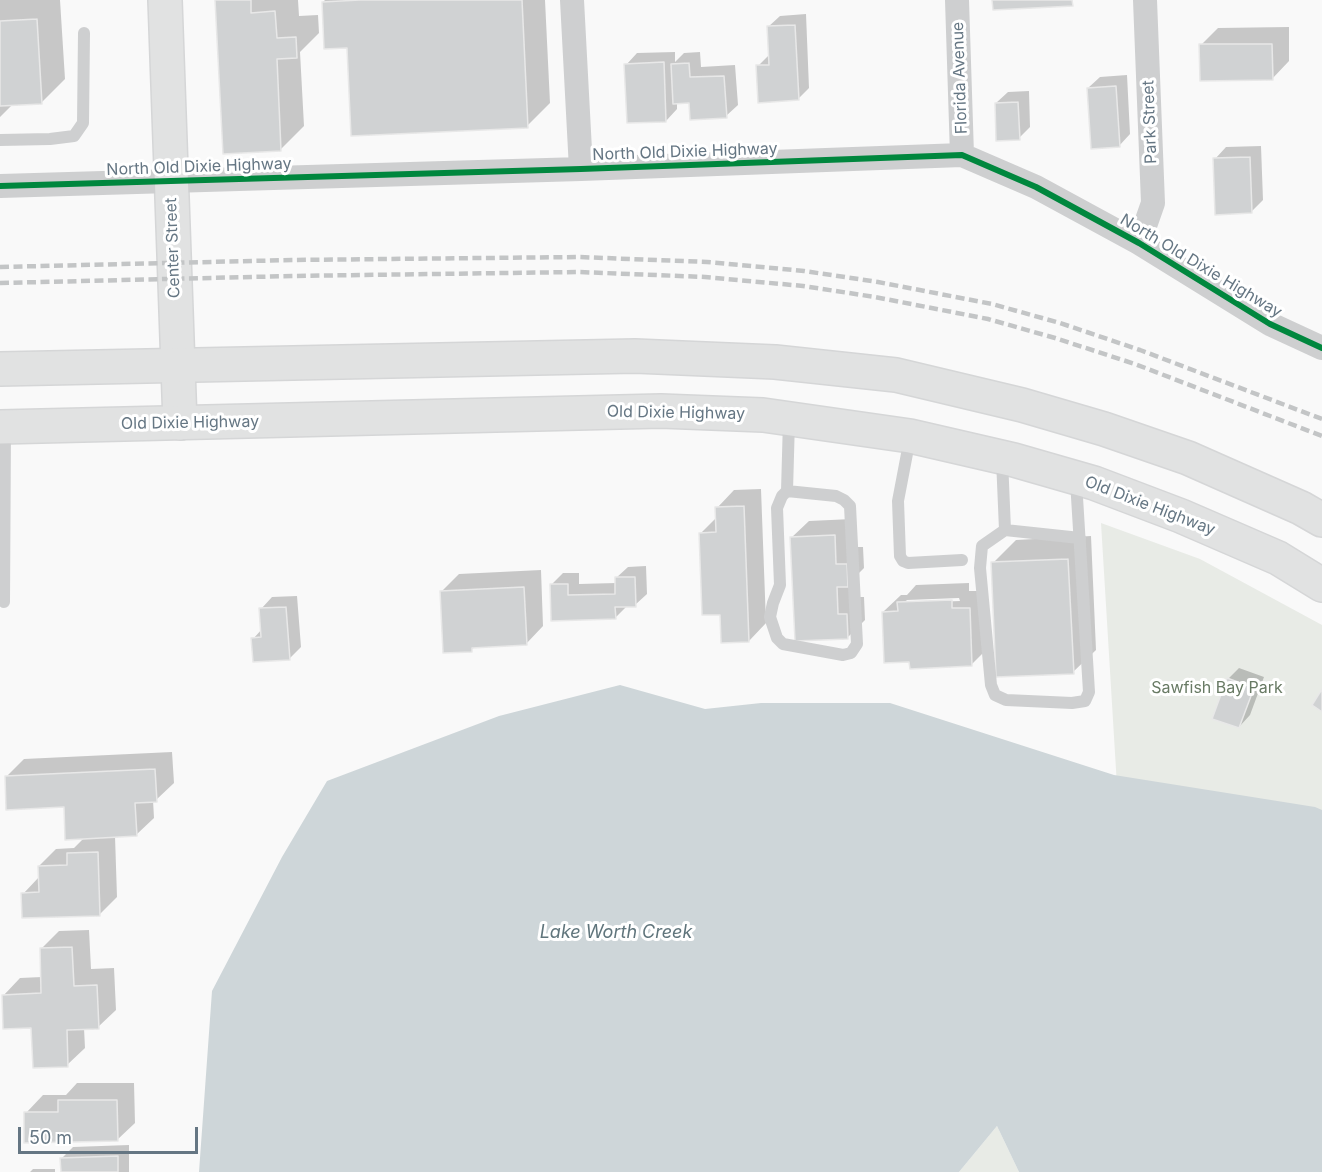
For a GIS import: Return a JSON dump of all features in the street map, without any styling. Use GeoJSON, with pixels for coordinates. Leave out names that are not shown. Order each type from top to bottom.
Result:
{"type":"FeatureCollection","features":[{"type":"Feature","properties":{"kind":"main road","name":"Center Street"},"geometry":{"type":"LineString","coordinates":[[165,0],[180,423]]}},
{"type":"Feature","properties":{"kind":"main road"},"geometry":{"type":"LineString","coordinates":[[0,369],[635,356],[775,362],[896,375],[1022,405],[1104,429],[1188,458],[1322,519]]}},
{"type":"Feature","properties":{"kind":"main road","name":"Old Dixie Highway"},"geometry":{"type":"LineString","coordinates":[[2,427],[661,411],[764,415],[910,436],[1002,457],[1076,478],[1181,516],[1278,558],[1322,585]]}},
{"type":"Feature","properties":{"kind":"street"},"geometry":{"type":"LineString","coordinates":[[572,0],[580,169]]}},
{"type":"Feature","properties":{"kind":"street","name":"Florida Avenue"},"geometry":{"type":"LineString","coordinates":[[957,0],[962,155]]}},
{"type":"Feature","properties":{"kind":"street","name":"Park Street"},"geometry":{"type":"LineString","coordinates":[[1139,243],[1153,203],[1145,0]]}},
{"type":"Feature","properties":{"kind":"street","name":"North Old Dixie Highway"},"geometry":{"type":"LineString","coordinates":[[0,186],[962,155],[1036,187],[1139,243],[1270,324],[1322,348]]}},
{"type":"Feature","properties":{"kind":"lane"},"geometry":{"type":"LineString","coordinates":[[0,140],[74,136],[83,123],[84,33]]}},
{"type":"Feature","properties":{"kind":"lane"},"geometry":{"type":"LineString","coordinates":[[787,491],[836,496],[849,506],[857,644],[851,653],[843,655],[783,644],[777,638],[770,617],[772,603],[780,585],[777,508],[787,491],[789,419]]}},
{"type":"Feature","properties":{"kind":"lane"},"geometry":{"type":"LineString","coordinates":[[2,427],[4,602]]}},
{"type":"Feature","properties":{"kind":"lane"},"geometry":{"type":"LineString","coordinates":[[910,436],[898,501],[900,556],[908,563],[962,560]]}},
{"type":"Feature","properties":{"kind":"lane"},"geometry":{"type":"LineString","coordinates":[[1002,457],[1005,530]]}},
{"type":"Feature","properties":{"kind":"lane"},"geometry":{"type":"LineString","coordinates":[[1076,478],[1080,538],[1089,693],[1085,701],[1072,704],[1006,700],[995,694],[991,685],[980,568],[982,546],[1005,530],[1080,538]]}},
{"type":"Feature","properties":{"kind":"green space","name":"Sawfish Bay Park"},"geometry":{"type":"Polygon","coordinates":[[[1101,523],[1200,559],[1322,625],[1322,818],[1117,786],[1101,523]]]}},
{"type":"Feature","properties":{"kind":"green space"},"geometry":{"type":"Polygon","coordinates":[[[997,1126],[1019,1172],[959,1172],[997,1126]]]}},
{"type":"Feature","properties":{"kind":"water","name":"Lake Worth Creek"},"geometry":{"type":"Polygon","coordinates":[[[620,685],[705,709],[761,703],[890,703],[1114,775],[1322,810],[1322,1172],[1019,1172],[997,1126],[959,1172],[199,1172],[212,991],[282,857],[327,781],[499,716],[620,685]]]}},
{"type":"Feature","properties":{"kind":"building"},"geometry":{"type":"Polygon","coordinates":[[[215,0],[251,0],[251,13],[275,11],[277,38],[296,37],[297,58],[277,59],[281,151],[223,154],[215,0]]]}},
{"type":"Feature","properties":{"kind":"building"},"geometry":{"type":"Polygon","coordinates":[[[522,0],[528,128],[351,136],[347,48],[324,49],[322,2],[522,0]]]}},
{"type":"Feature","properties":{"kind":"building"},"geometry":{"type":"Polygon","coordinates":[[[992,0],[1072,0],[1073,6],[993,10],[992,0]]]}},
{"type":"Feature","properties":{"kind":"building"},"geometry":{"type":"Polygon","coordinates":[[[37,19],[42,104],[0,106],[0,21],[37,19]]]}},
{"type":"Feature","properties":{"kind":"building"},"geometry":{"type":"Polygon","coordinates":[[[795,25],[799,100],[758,103],[756,65],[769,65],[767,26],[795,25]]]}},
{"type":"Feature","properties":{"kind":"building"},"geometry":{"type":"Polygon","coordinates":[[[1199,44],[1272,44],[1273,80],[1200,81],[1199,44]]]}},
{"type":"Feature","properties":{"kind":"building"},"geometry":{"type":"Polygon","coordinates":[[[664,62],[666,122],[627,123],[624,64],[664,62]]]}},
{"type":"Feature","properties":{"kind":"building"},"geometry":{"type":"Polygon","coordinates":[[[689,63],[690,77],[724,76],[727,118],[690,120],[689,103],[673,104],[671,64],[689,63]]]}},
{"type":"Feature","properties":{"kind":"building"},"geometry":{"type":"Polygon","coordinates":[[[1116,86],[1120,147],[1091,149],[1087,88],[1116,86]]]}},
{"type":"Feature","properties":{"kind":"building"},"geometry":{"type":"Polygon","coordinates":[[[1018,102],[1020,140],[996,141],[995,103],[1018,102]]]}},
{"type":"Feature","properties":{"kind":"building"},"geometry":{"type":"Polygon","coordinates":[[[1250,157],[1252,213],[1215,215],[1213,158],[1250,157]]]}},
{"type":"Feature","properties":{"kind":"building"},"geometry":{"type":"Polygon","coordinates":[[[744,506],[749,642],[721,643],[720,615],[702,615],[699,533],[716,532],[715,507],[744,506]]]}},
{"type":"Feature","properties":{"kind":"building"},"geometry":{"type":"Polygon","coordinates":[[[835,535],[836,564],[847,564],[848,587],[837,587],[838,614],[847,614],[848,639],[795,641],[790,537],[835,535]]]}},
{"type":"Feature","properties":{"kind":"building"},"geometry":{"type":"Polygon","coordinates":[[[1068,559],[1074,674],[996,677],[991,562],[1068,559]]]}},
{"type":"Feature","properties":{"kind":"building"},"geometry":{"type":"Polygon","coordinates":[[[615,577],[635,577],[636,607],[615,607],[616,619],[551,621],[550,584],[568,584],[568,595],[615,594],[615,577]]]}},
{"type":"Feature","properties":{"kind":"building"},"geometry":{"type":"Polygon","coordinates":[[[524,587],[527,645],[472,648],[472,652],[443,653],[440,591],[524,587]]]}},
{"type":"Feature","properties":{"kind":"building"},"geometry":{"type":"Polygon","coordinates":[[[952,600],[952,608],[970,608],[972,666],[910,669],[909,662],[884,663],[882,612],[898,611],[897,602],[952,600]]]}},
{"type":"Feature","properties":{"kind":"building"},"geometry":{"type":"Polygon","coordinates":[[[286,607],[290,660],[253,662],[251,638],[261,637],[259,608],[286,607]]]}},
{"type":"Feature","properties":{"kind":"building"},"geometry":{"type":"Polygon","coordinates":[[[1227,678],[1254,688],[1239,728],[1212,719],[1227,678]]]}},
{"type":"Feature","properties":{"kind":"building"},"geometry":{"type":"Polygon","coordinates":[[[1322,689],[1322,712],[1312,705],[1322,689]]]}},
{"type":"Feature","properties":{"kind":"building"},"geometry":{"type":"Polygon","coordinates":[[[155,769],[157,802],[135,803],[137,836],[65,840],[64,807],[6,810],[5,776],[155,769]]]}},
{"type":"Feature","properties":{"kind":"building"},"geometry":{"type":"Polygon","coordinates":[[[98,852],[100,916],[22,918],[21,893],[39,892],[38,866],[67,865],[67,853],[98,852]]]}},
{"type":"Feature","properties":{"kind":"building"},"geometry":{"type":"Polygon","coordinates":[[[72,947],[74,986],[97,985],[99,1029],[67,1030],[68,1067],[33,1068],[31,1028],[3,1029],[2,995],[41,993],[40,948],[72,947]]]}},
{"type":"Feature","properties":{"kind":"building"},"geometry":{"type":"Polygon","coordinates":[[[58,1100],[117,1100],[118,1141],[24,1143],[24,1112],[58,1112],[58,1100]]]}},
{"type":"Feature","properties":{"kind":"building"},"geometry":{"type":"Polygon","coordinates":[[[118,1156],[118,1172],[61,1172],[60,1158],[118,1156]]]}},
{"type":"Feature","properties":{"kind":"railway"},"geometry":{"type":"LineString","coordinates":[[0,267],[292,260],[579,257],[707,262],[804,271],[878,282],[992,304],[1060,323],[1140,350],[1322,419]]}},
{"type":"Feature","properties":{"kind":"railway"},"geometry":{"type":"LineString","coordinates":[[0,283],[579,272],[705,277],[803,286],[875,297],[988,319],[1055,338],[1135,364],[1322,436]]}},
{"type":"Feature","properties":{"kind":"cycle path"},"geometry":{"type":"LineString","coordinates":[[0,186],[962,155],[1036,187],[1139,243],[1270,324],[1322,348]]}}]}
